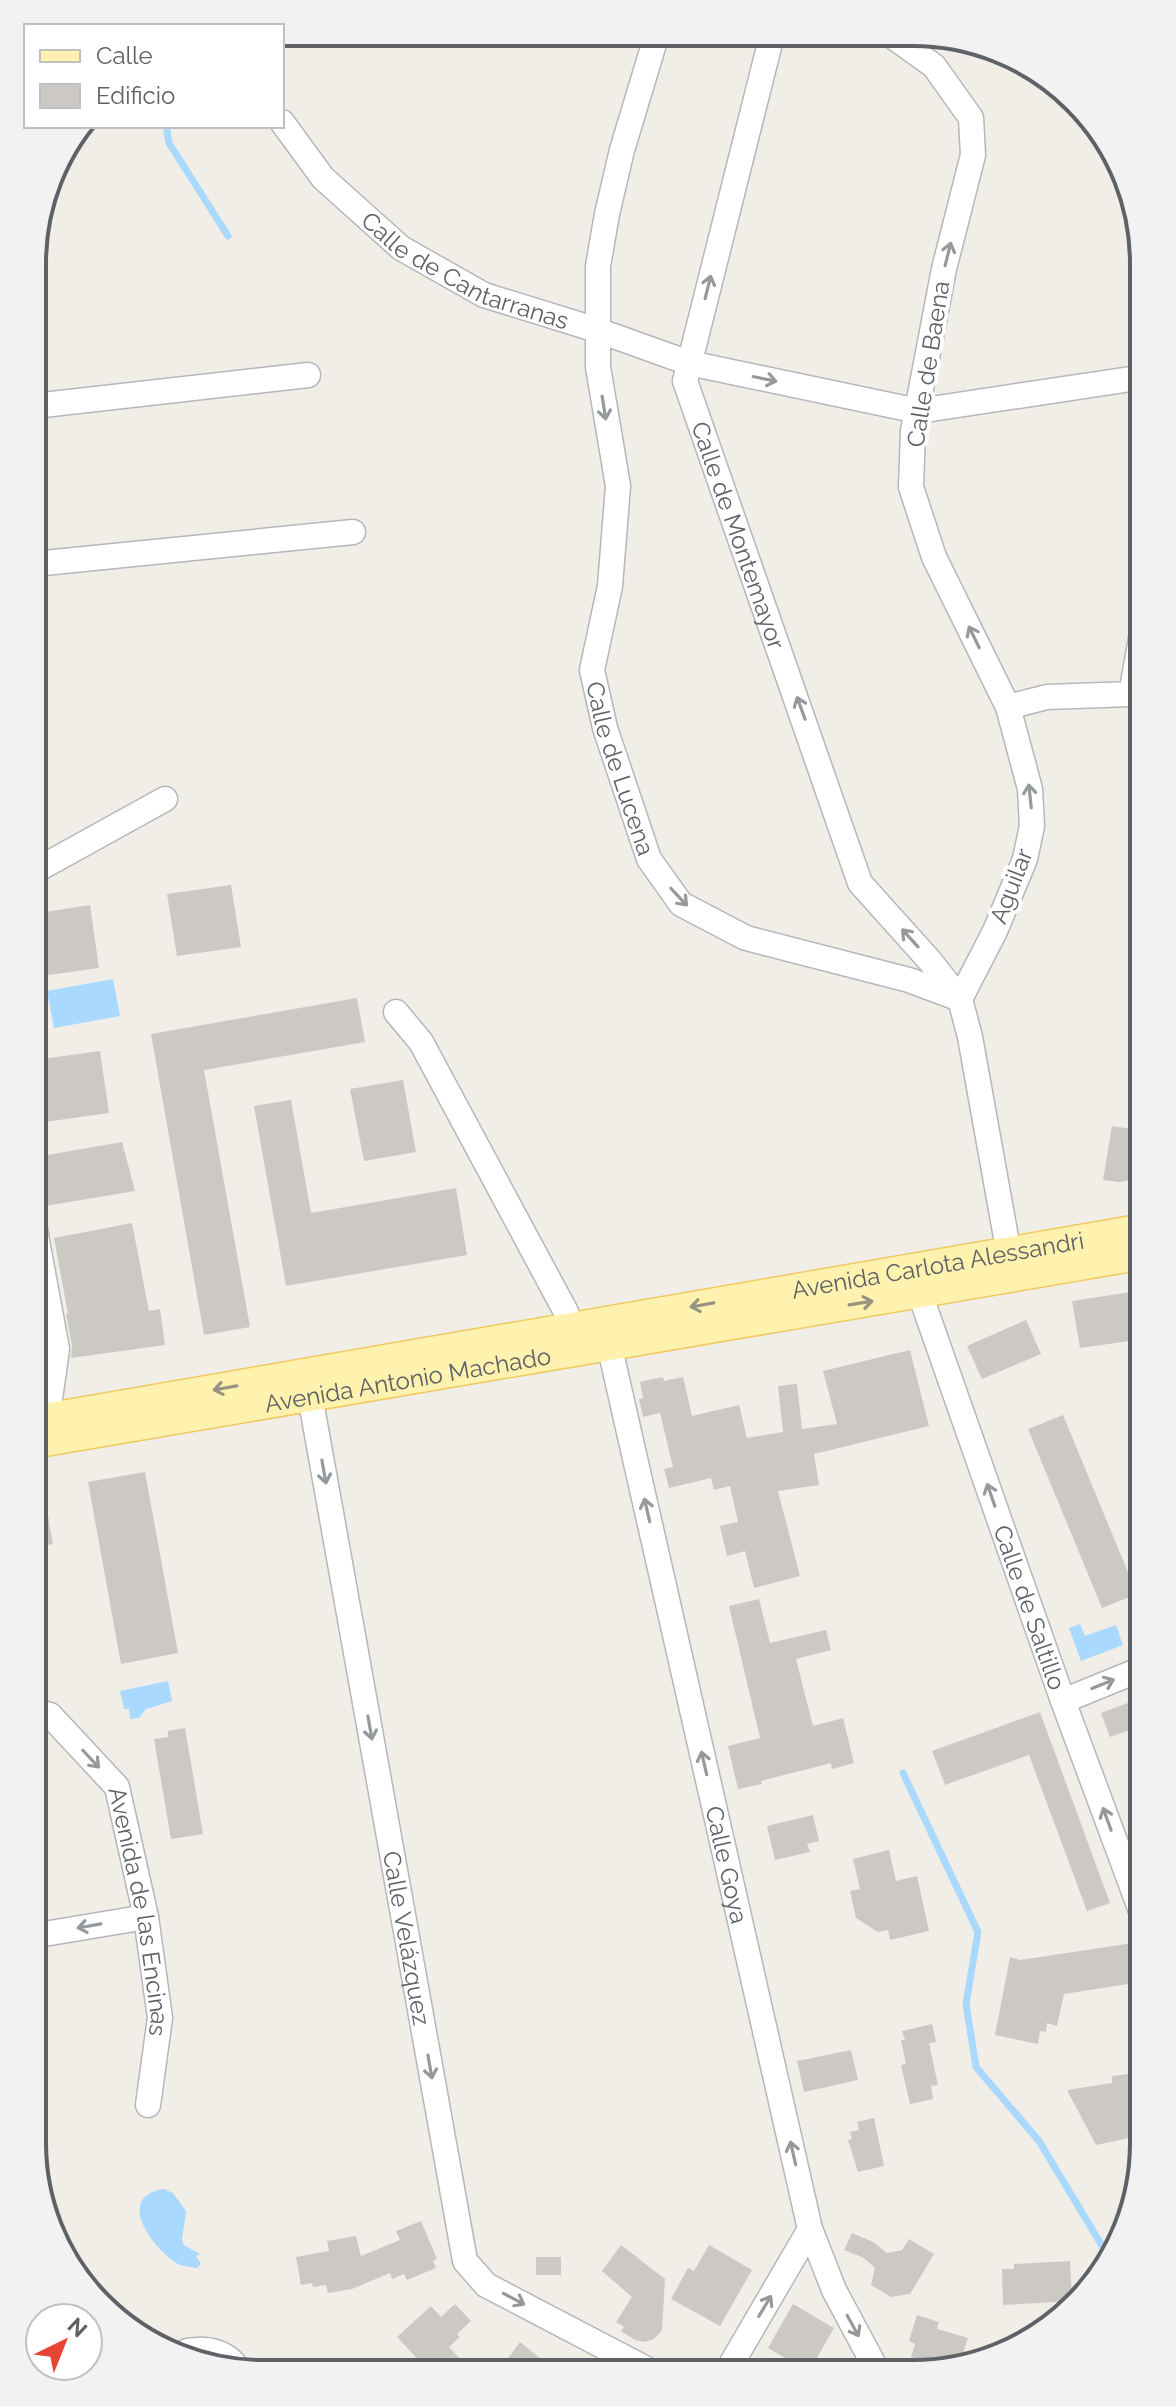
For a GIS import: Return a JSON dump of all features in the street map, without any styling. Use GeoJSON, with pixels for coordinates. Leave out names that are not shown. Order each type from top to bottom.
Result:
{"type":"FeatureCollection","features":[{"type":"Feature","properties":{"kind":"main road","name":"Avenida Carlota Alessandri"},"geometry":{"type":"LineString","coordinates":[[781,1304],[1009,1254],[1130,1232]]}},
{"type":"Feature","properties":{"kind":"main road","name":"Avenida Carlota Alessandri"},"geometry":{"type":"LineString","coordinates":[[781,1304],[920,1294],[1130,1256]]}},
{"type":"Feature","properties":{"kind":"main road","name":"Avenida Antonio Machado"},"geometry":{"type":"LineString","coordinates":[[308,1385],[569,1327],[781,1304]]}},
{"type":"Feature","properties":{"kind":"main road","name":"Avenida Antonio Machado"},"geometry":{"type":"LineString","coordinates":[[47,1419],[609,1344],[781,1304]]}},
{"type":"Feature","properties":{"kind":"street"},"geometry":{"type":"LineString","coordinates":[[597,330],[598,266],[607,214],[622,150],[653,46]]}},
{"type":"Feature","properties":{"kind":"street","name":"Calle de Montemayor"},"geometry":{"type":"LineString","coordinates":[[769,46],[685,381],[860,883],[960,999]]}},
{"type":"Feature","properties":{"kind":"street","name":"Calle de Baena"},"geometry":{"type":"LineString","coordinates":[[906,46],[934,66],[971,118],[973,155],[944,269],[913,431],[911,487],[934,557],[1008,707]]}},
{"type":"Feature","properties":{"kind":"street","name":"Calle de Cantarranas"},"geometry":{"type":"LineString","coordinates":[[284,125],[323,178],[401,248],[484,295],[689,363],[918,411]]}},
{"type":"Feature","properties":{"kind":"street","name":"Calle de Lucena"},"geometry":{"type":"LineString","coordinates":[[597,330],[598,367],[618,486],[610,586],[592,670],[605,728],[649,859],[681,904],[746,938],[909,980],[960,999]]}},
{"type":"Feature","properties":{"kind":"street"},"geometry":{"type":"LineString","coordinates":[[46,405],[308,375]]}},
{"type":"Feature","properties":{"kind":"street"},"geometry":{"type":"LineString","coordinates":[[918,411],[1130,379]]}},
{"type":"Feature","properties":{"kind":"street"},"geometry":{"type":"LineString","coordinates":[[46,563],[353,532]]}},
{"type":"Feature","properties":{"kind":"street"},"geometry":{"type":"LineString","coordinates":[[1008,707],[1047,697],[1130,694]]}},
{"type":"Feature","properties":{"kind":"street","name":"Aguilar"},"geometry":{"type":"LineString","coordinates":[[960,999],[995,931],[1025,859],[1032,826],[1030,789],[1008,707]]}},
{"type":"Feature","properties":{"kind":"street"},"geometry":{"type":"LineString","coordinates":[[46,865],[165,799]]}},
{"type":"Feature","properties":{"kind":"street"},"geometry":{"type":"LineString","coordinates":[[960,999],[970,1037],[1009,1254]]}},
{"type":"Feature","properties":{"kind":"street"},"geometry":{"type":"LineString","coordinates":[[396,1012],[421,1042],[566,1312],[569,1327]]}},
{"type":"Feature","properties":{"kind":"street"},"geometry":{"type":"LineString","coordinates":[[46,1289],[57,1349],[47,1419]]}},
{"type":"Feature","properties":{"kind":"street","name":"Calle de Saltillo"},"geometry":{"type":"LineString","coordinates":[[920,1294],[1130,1881]]}},
{"type":"Feature","properties":{"kind":"street","name":"Calle Goya"},"geometry":{"type":"LineString","coordinates":[[609,1344],[810,2229],[834,2290],[872,2360]]}},
{"type":"Feature","properties":{"kind":"street","name":"Calle Velázquez"},"geometry":{"type":"LineString","coordinates":[[308,1385],[465,2261],[486,2285],[629,2360]]}},
{"type":"Feature","properties":{"kind":"street"},"geometry":{"type":"LineString","coordinates":[[1063,1701],[1130,1674]]}},
{"type":"Feature","properties":{"kind":"street","name":"Avenida de las Encinas"},"geometry":{"type":"LineString","coordinates":[[46,1714],[117,1787],[146,1917],[160,2018],[148,2105]]}},
{"type":"Feature","properties":{"kind":"street"},"geometry":{"type":"LineString","coordinates":[[46,1934],[146,1917]]}},
{"type":"Feature","properties":{"kind":"street"},"geometry":{"type":"LineString","coordinates":[[734,2360],[810,2229]]}},
{"type":"Feature","properties":{"kind":"street"},"geometry":{"type":"LineString","coordinates":[[197,2349],[217,2351],[225,2356]]}},
{"type":"Feature","properties":{"kind":"water"},"geometry":{"type":"Polygon","coordinates":[[[113,979],[120,1016],[54,1028],[47,991],[113,979]]]}},
{"type":"Feature","properties":{"kind":"water"},"geometry":{"type":"Polygon","coordinates":[[[1080,1624],[1085,1636],[1116,1625],[1123,1645],[1081,1661],[1069,1628],[1080,1624]]]}},
{"type":"Feature","properties":{"kind":"water"},"geometry":{"type":"Polygon","coordinates":[[[168,1681],[172,1701],[146,1709],[139,1718],[130,1719],[129,1709],[124,1709],[120,1691],[168,1681]]]}},
{"type":"Feature","properties":{"kind":"water"},"geometry":{"type":"Polygon","coordinates":[[[164,2189],[173,2193],[186,2211],[182,2240],[184,2245],[200,2254],[196,2256],[201,2264],[197,2268],[180,2265],[168,2257],[143,2224],[141,2202],[149,2194],[164,2189]]]}},
{"type":"Feature","properties":{"kind":"building"},"geometry":{"type":"Polygon","coordinates":[[[231,885],[241,947],[177,956],[167,894],[231,885]]]}},
{"type":"Feature","properties":{"kind":"building"},"geometry":{"type":"Polygon","coordinates":[[[90,905],[99,968],[46,975],[46,912],[90,905]]]}},
{"type":"Feature","properties":{"kind":"building"},"geometry":{"type":"Polygon","coordinates":[[[357,998],[365,1042],[204,1070],[250,1327],[204,1335],[151,1034],[357,998]]]}},
{"type":"Feature","properties":{"kind":"building"},"geometry":{"type":"Polygon","coordinates":[[[100,1051],[109,1113],[46,1122],[46,1058],[100,1051]]]}},
{"type":"Feature","properties":{"kind":"building"},"geometry":{"type":"Polygon","coordinates":[[[403,1080],[416,1152],[364,1161],[350,1089],[403,1080]]]}},
{"type":"Feature","properties":{"kind":"building"},"geometry":{"type":"Polygon","coordinates":[[[291,1100],[311,1213],[456,1188],[467,1255],[286,1286],[254,1106],[291,1100]]]}},
{"type":"Feature","properties":{"kind":"building"},"geometry":{"type":"Polygon","coordinates":[[[1112,1126],[1130,1129],[1130,1180],[1103,1180],[1112,1126]]]}},
{"type":"Feature","properties":{"kind":"building"},"geometry":{"type":"Polygon","coordinates":[[[122,1142],[135,1191],[46,1206],[46,1155],[122,1142]]]}},
{"type":"Feature","properties":{"kind":"building"},"geometry":{"type":"Polygon","coordinates":[[[132,1223],[149,1311],[160,1309],[165,1345],[71,1358],[68,1314],[54,1238],[132,1223]]]}},
{"type":"Feature","properties":{"kind":"building"},"geometry":{"type":"Polygon","coordinates":[[[1130,1292],[1130,1341],[1080,1348],[1072,1301],[1130,1292]]]}},
{"type":"Feature","properties":{"kind":"building"},"geometry":{"type":"Polygon","coordinates":[[[1026,1320],[1041,1354],[982,1379],[967,1346],[1026,1320]]]}},
{"type":"Feature","properties":{"kind":"building"},"geometry":{"type":"Polygon","coordinates":[[[910,1350],[929,1426],[814,1454],[819,1485],[778,1491],[800,1576],[754,1588],[745,1551],[727,1556],[720,1526],[738,1522],[730,1486],[714,1490],[711,1478],[669,1488],[664,1469],[673,1467],[660,1413],[643,1417],[639,1399],[643,1398],[640,1382],[683,1377],[692,1416],[739,1405],[747,1438],[783,1432],[778,1386],[797,1384],[802,1429],[837,1424],[823,1371],[910,1350]]]}},
{"type":"Feature","properties":{"kind":"building"},"geometry":{"type":"Polygon","coordinates":[[[1063,1415],[1130,1577],[1130,1597],[1102,1608],[1028,1429],[1063,1415]]]}},
{"type":"Feature","properties":{"kind":"building"},"geometry":{"type":"Polygon","coordinates":[[[145,1472],[178,1653],[121,1664],[88,1482],[145,1472]]]}},
{"type":"Feature","properties":{"kind":"building"},"geometry":{"type":"Polygon","coordinates":[[[46,1505],[53,1544],[46,1545],[46,1505]]]}},
{"type":"Feature","properties":{"kind":"building"},"geometry":{"type":"Polygon","coordinates":[[[759,1599],[770,1643],[826,1630],[831,1650],[796,1659],[813,1726],[843,1718],[854,1763],[832,1769],[831,1763],[738,1789],[728,1746],[760,1738],[729,1606],[759,1599]]]}},
{"type":"Feature","properties":{"kind":"building"},"geometry":{"type":"Polygon","coordinates":[[[1130,1702],[1130,1730],[1110,1737],[1101,1713],[1130,1702]]]}},
{"type":"Feature","properties":{"kind":"building"},"geometry":{"type":"Polygon","coordinates":[[[1040,1712],[1110,1903],[1087,1911],[1029,1755],[945,1785],[932,1751],[1040,1712]]]}},
{"type":"Feature","properties":{"kind":"building"},"geometry":{"type":"Polygon","coordinates":[[[185,1728],[203,1834],[171,1839],[154,1739],[168,1737],[168,1731],[185,1728]]]}},
{"type":"Feature","properties":{"kind":"building"},"geometry":{"type":"Polygon","coordinates":[[[813,1815],[819,1841],[807,1844],[810,1852],[775,1860],[767,1826],[813,1815]]]}},
{"type":"Feature","properties":{"kind":"building"},"geometry":{"type":"Polygon","coordinates":[[[889,1850],[896,1881],[917,1876],[929,1931],[890,1940],[888,1930],[878,1932],[856,1918],[850,1891],[860,1889],[853,1859],[889,1850]]]}},
{"type":"Feature","properties":{"kind":"building"},"geometry":{"type":"Polygon","coordinates":[[[1130,1943],[1130,1984],[1064,1994],[1057,2026],[1047,2023],[1046,2032],[1040,2031],[1038,2044],[995,2035],[1010,1957],[1020,1960],[1130,1943]]]}},
{"type":"Feature","properties":{"kind":"building"},"geometry":{"type":"Polygon","coordinates":[[[932,2024],[936,2042],[929,2043],[938,2085],[931,2086],[933,2099],[910,2104],[901,2065],[906,2064],[902,2031],[932,2024]]]}},
{"type":"Feature","properties":{"kind":"building"},"geometry":{"type":"Polygon","coordinates":[[[851,2050],[858,2080],[804,2092],[797,2061],[851,2050]]]}},
{"type":"Feature","properties":{"kind":"building"},"geometry":{"type":"Polygon","coordinates":[[[1130,2074],[1130,2138],[1096,2145],[1067,2090],[1112,2083],[1112,2076],[1130,2074]]]}},
{"type":"Feature","properties":{"kind":"building"},"geometry":{"type":"Polygon","coordinates":[[[874,2118],[884,2166],[858,2172],[848,2140],[852,2139],[850,2132],[859,2130],[857,2122],[874,2118]]]}},
{"type":"Feature","properties":{"kind":"building"},"geometry":{"type":"Polygon","coordinates":[[[421,2221],[437,2259],[433,2261],[436,2268],[407,2280],[404,2274],[392,2279],[390,2273],[352,2289],[328,2293],[326,2285],[301,2285],[296,2257],[329,2251],[327,2241],[356,2236],[361,2256],[400,2240],[396,2231],[421,2221]]]}},
{"type":"Feature","properties":{"kind":"building"},"geometry":{"type":"Polygon","coordinates":[[[852,2233],[873,2242],[887,2253],[902,2250],[909,2239],[934,2254],[910,2294],[891,2297],[871,2285],[875,2268],[864,2258],[844,2250],[852,2233]]]}},
{"type":"Feature","properties":{"kind":"building"},"geometry":{"type":"Polygon","coordinates":[[[621,2245],[665,2279],[662,2330],[654,2339],[645,2342],[621,2331],[624,2327],[616,2322],[632,2297],[602,2271],[621,2245]]]}},
{"type":"Feature","properties":{"kind":"building"},"geometry":{"type":"Polygon","coordinates":[[[709,2245],[752,2270],[720,2326],[671,2299],[688,2268],[694,2271],[709,2245]]]}},
{"type":"Feature","properties":{"kind":"building"},"geometry":{"type":"Polygon","coordinates":[[[536,2257],[561,2257],[561,2275],[536,2275],[536,2257]]]}},
{"type":"Feature","properties":{"kind":"building"},"geometry":{"type":"Polygon","coordinates":[[[1070,2261],[1071,2291],[1060,2302],[1003,2305],[1002,2269],[1014,2269],[1014,2264],[1070,2261]]]}},
{"type":"Feature","properties":{"kind":"building"},"geometry":{"type":"Polygon","coordinates":[[[455,2304],[471,2321],[449,2347],[461,2360],[419,2360],[397,2337],[431,2306],[441,2317],[455,2304]]]}},
{"type":"Feature","properties":{"kind":"building"},"geometry":{"type":"Polygon","coordinates":[[[793,2304],[834,2328],[816,2360],[788,2360],[768,2348],[793,2304]]]}},
{"type":"Feature","properties":{"kind":"building"},"geometry":{"type":"Polygon","coordinates":[[[917,2315],[939,2322],[937,2329],[968,2338],[963,2354],[913,2360],[910,2360],[915,2344],[909,2341],[917,2315]]]}},
{"type":"Feature","properties":{"kind":"building"},"geometry":{"type":"Polygon","coordinates":[[[520,2342],[543,2360],[507,2360],[520,2342]]]}},
{"type":"Feature","properties":{"kind":"waterway"},"geometry":{"type":"LineString","coordinates":[[166,128],[169,143],[228,236]]}},
{"type":"Feature","properties":{"kind":"waterway"},"geometry":{"type":"LineString","coordinates":[[903,1773],[978,1932],[966,2004],[976,2067],[1039,2141],[1103,2247]]}}]}
